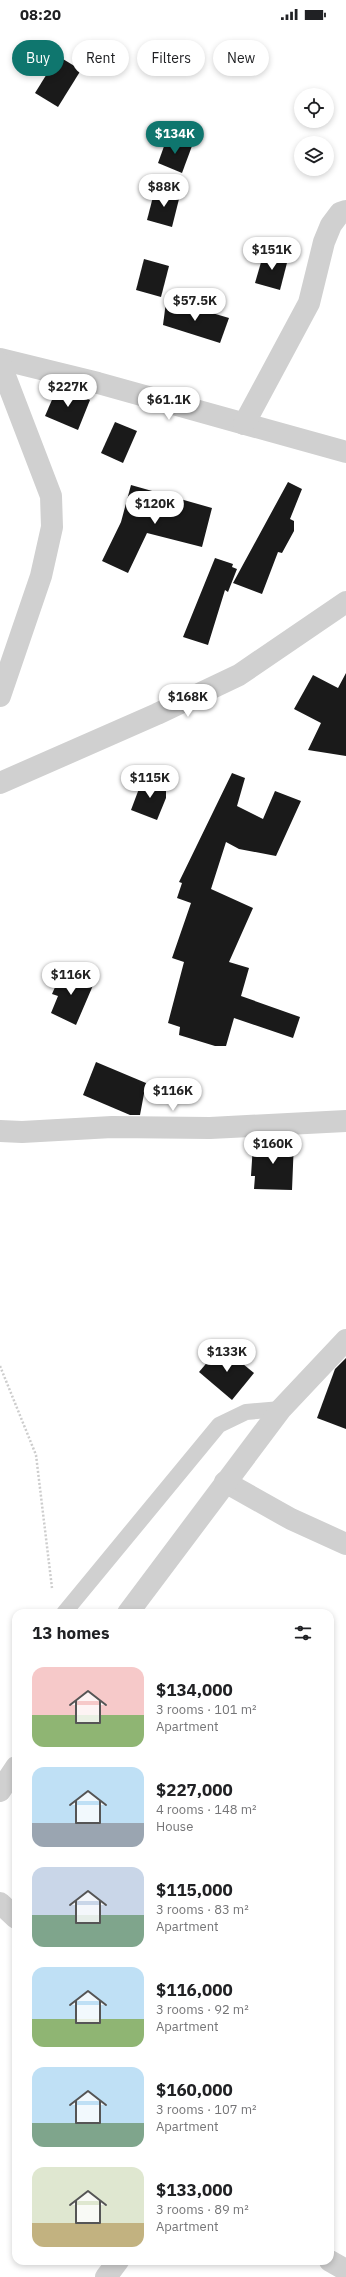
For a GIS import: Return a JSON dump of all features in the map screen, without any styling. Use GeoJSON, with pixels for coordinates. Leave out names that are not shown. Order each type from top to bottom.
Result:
{"type":"FeatureCollection","features":[{"type":"Feature","properties":{"kind":"street"},"geometry":{"type":"LineString","coordinates":[[244,424],[309,303],[324,242],[331,225],[340,213],[346,211]]}},
{"type":"Feature","properties":{"kind":"street"},"geometry":{"type":"LineString","coordinates":[[0,359],[98,383],[346,452]]}},
{"type":"Feature","properties":{"kind":"street"},"geometry":{"type":"LineString","coordinates":[[0,363],[51,496],[52,526],[41,576],[0,696]]}},
{"type":"Feature","properties":{"kind":"street"},"geometry":{"type":"LineString","coordinates":[[0,783],[157,714],[239,674],[346,602]]}},
{"type":"Feature","properties":{"kind":"street"},"geometry":{"type":"LineString","coordinates":[[0,1131],[22,1132],[112,1127],[210,1128],[346,1121]]}},
{"type":"Feature","properties":{"kind":"street"},"geometry":{"type":"LineString","coordinates":[[131,1609],[281,1409],[346,1340]]}},
{"type":"Feature","properties":{"kind":"street"},"geometry":{"type":"LineString","coordinates":[[225,1482],[284,1516],[346,1544]]}},
{"type":"Feature","properties":{"kind":"street"},"geometry":{"type":"LineString","coordinates":[[0,1791],[12,1773]]}},
{"type":"Feature","properties":{"kind":"street"},"geometry":{"type":"LineString","coordinates":[[0,1903],[12,1914]]}},
{"type":"Feature","properties":{"kind":"street"},"geometry":{"type":"LineString","coordinates":[[334,2263],[346,2270]]}},
{"type":"Feature","properties":{"kind":"street"},"geometry":{"type":"LineString","coordinates":[[106,2277],[115,2265]]}},
{"type":"Feature","properties":{"kind":"lane"},"geometry":{"type":"LineString","coordinates":[[67,1609],[219,1425],[246,1412],[281,1409]]}},
{"type":"Feature","properties":{"kind":"path"},"geometry":{"type":"LineString","coordinates":[[0,1366],[36,1454],[52,1589]]}},
{"type":"Feature","properties":{"kind":"building"},"geometry":{"type":"Polygon","coordinates":[[[64,60],[72,65],[72,76],[77,76],[58,107],[35,93],[46,76],[64,76],[64,60]]]}},
{"type":"Feature","properties":{"kind":"building"},"geometry":{"type":"Polygon","coordinates":[[[167,138],[192,146],[182,173],[158,163],[167,138]]]}},
{"type":"Feature","properties":{"kind":"building"},"geometry":{"type":"Polygon","coordinates":[[[155,189],[180,195],[172,227],[147,220],[155,189]]]}},
{"type":"Feature","properties":{"kind":"building"},"geometry":{"type":"Polygon","coordinates":[[[264,252],[288,259],[280,290],[255,283],[264,252]]]}},
{"type":"Feature","properties":{"kind":"building"},"geometry":{"type":"Polygon","coordinates":[[[144,259],[169,266],[161,297],[136,290],[144,259]]]}},
{"type":"Feature","properties":{"kind":"building"},"geometry":{"type":"Polygon","coordinates":[[[166,302],[185,305],[229,318],[220,343],[163,325],[166,302]]]}},
{"type":"Feature","properties":{"kind":"building"},"geometry":{"type":"Polygon","coordinates":[[[58,386],[90,400],[78,430],[45,416],[58,386]]]}},
{"type":"Feature","properties":{"kind":"building"},"geometry":{"type":"Polygon","coordinates":[[[115,422],[137,431],[123,463],[101,453],[115,422]]]}},
{"type":"Feature","properties":{"kind":"building"},"geometry":{"type":"Polygon","coordinates":[[[288,482],[302,489],[290,519],[294,521],[294,531],[282,553],[278,552],[262,594],[233,583],[288,482]]]}},
{"type":"Feature","properties":{"kind":"building"},"geometry":{"type":"Polygon","coordinates":[[[131,485],[212,508],[202,547],[147,533],[128,573],[102,561],[121,522],[131,485]]]}},
{"type":"Feature","properties":{"kind":"building"},"geometry":{"type":"Polygon","coordinates":[[[215,558],[233,564],[232,567],[237,569],[228,592],[225,590],[208,645],[183,637],[215,558]]]}},
{"type":"Feature","properties":{"kind":"building"},"geometry":{"type":"Polygon","coordinates":[[[346,673],[346,756],[308,750],[321,723],[294,709],[313,675],[338,688],[346,673]]]}},
{"type":"Feature","properties":{"kind":"building"},"geometry":{"type":"Polygon","coordinates":[[[232,773],[245,778],[237,806],[263,819],[275,791],[301,801],[276,856],[239,849],[226,842],[211,889],[253,908],[229,962],[249,968],[241,996],[300,1017],[293,1038],[234,1018],[226,1046],[215,1046],[179,1035],[180,1027],[168,1023],[184,962],[172,958],[191,903],[177,898],[182,883],[179,882],[232,773]]]}},
{"type":"Feature","properties":{"kind":"building"},"geometry":{"type":"Polygon","coordinates":[[[143,778],[166,788],[166,798],[157,820],[131,810],[143,778]]]}},
{"type":"Feature","properties":{"kind":"building"},"geometry":{"type":"Polygon","coordinates":[[[63,969],[94,983],[76,1025],[51,1013],[58,996],[52,994],[63,969]]]}},
{"type":"Feature","properties":{"kind":"building"},"geometry":{"type":"Polygon","coordinates":[[[96,1062],[146,1083],[140,1115],[130,1115],[83,1095],[96,1062]]]}},
{"type":"Feature","properties":{"kind":"building"},"geometry":{"type":"Polygon","coordinates":[[[266,1139],[294,1141],[292,1190],[254,1189],[255,1176],[251,1176],[253,1144],[266,1145],[266,1139]]]}},
{"type":"Feature","properties":{"kind":"building"},"geometry":{"type":"Polygon","coordinates":[[[221,1346],[254,1373],[232,1400],[199,1372],[221,1346]]]}},
{"type":"Feature","properties":{"kind":"building"},"geometry":{"type":"Polygon","coordinates":[[[346,1358],[346,1429],[317,1418],[335,1369],[346,1358]]]}}]}
